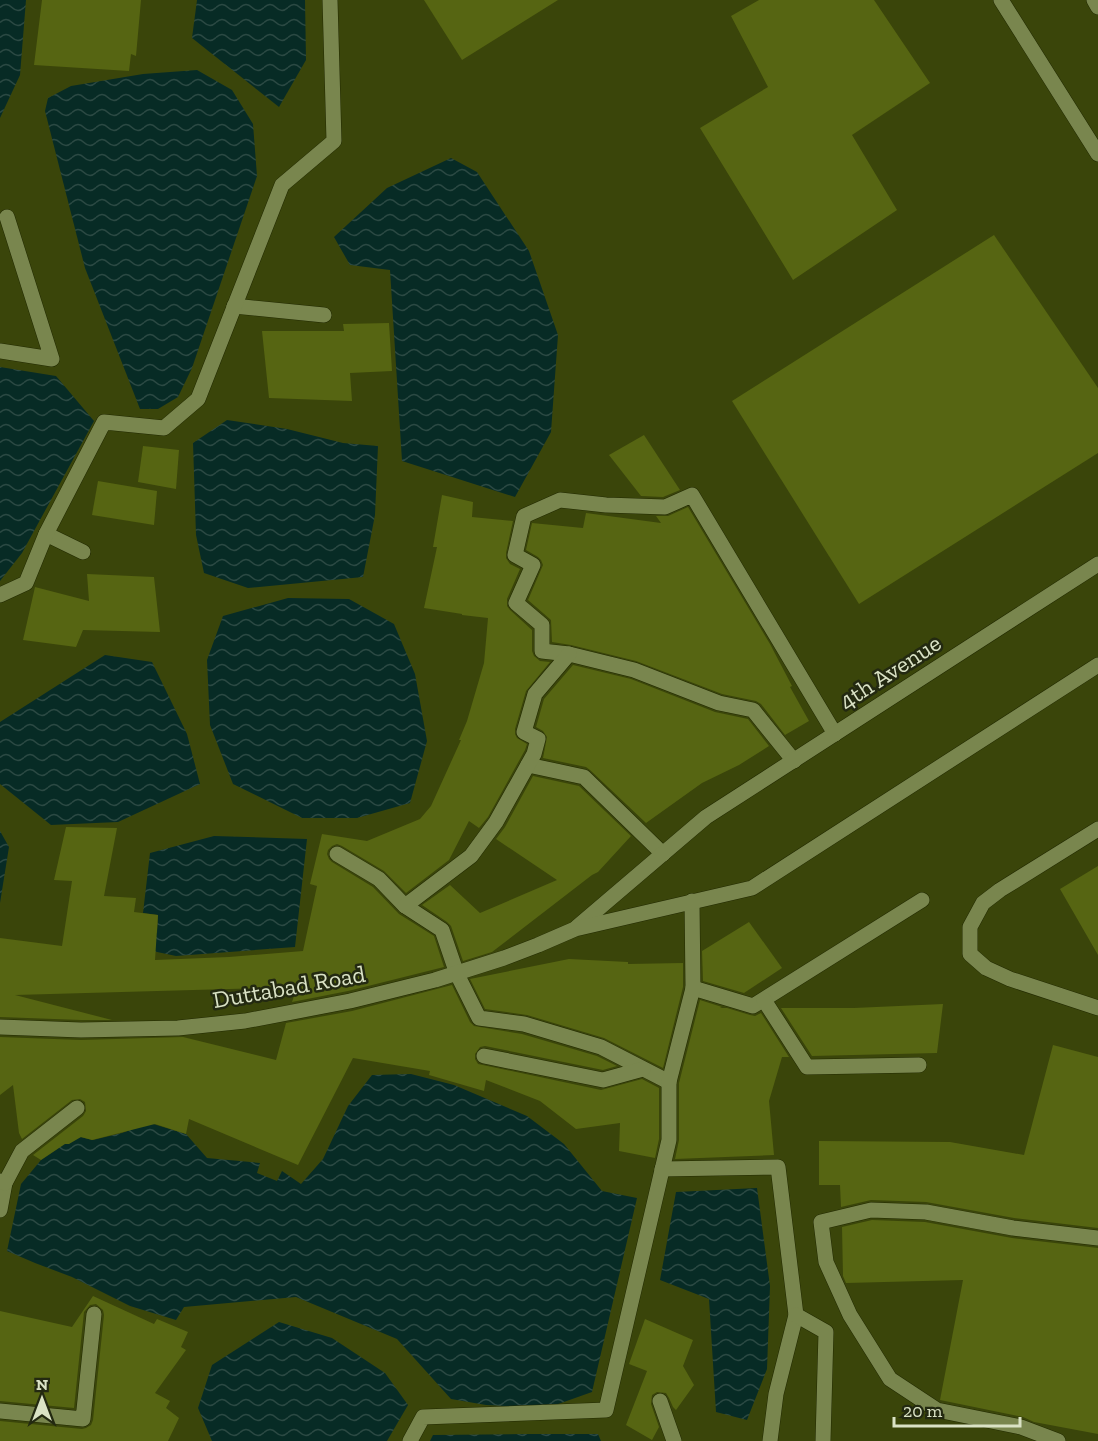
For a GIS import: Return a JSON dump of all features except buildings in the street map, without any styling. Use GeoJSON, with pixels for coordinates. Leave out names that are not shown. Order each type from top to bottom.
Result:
{"type":"FeatureCollection","features":[{"type":"Feature","properties":{"kind":"main road"},"geometry":{"type":"LineString","coordinates":[[0,595],[26,583],[46,534],[104,422],[164,428],[198,399],[282,185],[333,141],[330,0]]}},
{"type":"Feature","properties":{"kind":"main road"},"geometry":{"type":"LineString","coordinates":[[1001,0],[1098,154]]}},
{"type":"Feature","properties":{"kind":"main road"},"geometry":{"type":"LineString","coordinates":[[1094,0],[1098,7]]}},
{"type":"Feature","properties":{"kind":"main road"},"geometry":{"type":"LineString","coordinates":[[0,351],[52,359],[7,217]]}},
{"type":"Feature","properties":{"kind":"main road"},"geometry":{"type":"LineString","coordinates":[[234,306],[324,315]]}},
{"type":"Feature","properties":{"kind":"main road"},"geometry":{"type":"LineString","coordinates":[[794,761],[753,710],[719,703],[634,670],[569,654],[542,651],[542,625],[516,603],[533,565],[515,555],[524,516],[560,500],[606,505],[665,507],[692,495],[835,734]]}},
{"type":"Feature","properties":{"kind":"main road"},"geometry":{"type":"LineString","coordinates":[[46,534],[83,552]]}},
{"type":"Feature","properties":{"kind":"main road","name":"4th Avenue"},"geometry":{"type":"LineString","coordinates":[[575,928],[706,817],[1098,564]]}},
{"type":"Feature","properties":{"kind":"main road"},"geometry":{"type":"LineString","coordinates":[[405,906],[471,856],[496,822],[534,754],[538,739],[524,732],[535,694],[569,654]]}},
{"type":"Feature","properties":{"kind":"main road"},"geometry":{"type":"LineString","coordinates":[[575,928],[752,888],[1098,665]]}},
{"type":"Feature","properties":{"kind":"main road"},"geometry":{"type":"LineString","coordinates":[[528,765],[584,777],[663,854]]}},
{"type":"Feature","properties":{"kind":"main road"},"geometry":{"type":"LineString","coordinates":[[1098,829],[983,903],[970,927],[970,954],[986,968],[1010,979],[1098,1008]]}},
{"type":"Feature","properties":{"kind":"main road"},"geometry":{"type":"LineString","coordinates":[[337,854],[379,879],[405,906],[442,930],[457,974],[478,1018],[524,1024],[601,1047],[669,1082]]}},
{"type":"Feature","properties":{"kind":"main road"},"geometry":{"type":"LineString","coordinates":[[693,988],[753,1006],[922,900]]}},
{"type":"Feature","properties":{"kind":"main road"},"geometry":{"type":"LineString","coordinates":[[410,1441],[423,1417],[606,1410],[669,1140],[669,1082],[693,988],[693,902]]}},
{"type":"Feature","properties":{"kind":"main road","name":"Duttabad Road"},"geometry":{"type":"LineString","coordinates":[[0,1027],[81,1030],[167,1028],[245,1021],[350,1001],[457,974],[538,945],[575,928]]}},
{"type":"Feature","properties":{"kind":"main road"},"geometry":{"type":"LineString","coordinates":[[764,1000],[807,1067],[919,1065]]}},
{"type":"Feature","properties":{"kind":"main road"},"geometry":{"type":"LineString","coordinates":[[484,1056],[603,1080],[643,1069]]}},
{"type":"Feature","properties":{"kind":"main road"},"geometry":{"type":"LineString","coordinates":[[0,1210],[2,1182],[22,1151],[77,1108]]}},
{"type":"Feature","properties":{"kind":"main road"},"geometry":{"type":"LineString","coordinates":[[662,1169],[778,1167],[796,1315],[776,1394],[770,1441]]}},
{"type":"Feature","properties":{"kind":"main road"},"geometry":{"type":"LineString","coordinates":[[1058,1441],[1021,1427],[937,1410],[890,1379],[850,1315],[826,1262],[821,1222],[871,1210],[926,1212],[1013,1228],[1098,1238]]}},
{"type":"Feature","properties":{"kind":"main road"},"geometry":{"type":"LineString","coordinates":[[0,1411],[83,1419],[94,1314]]}},
{"type":"Feature","properties":{"kind":"main road"},"geometry":{"type":"LineString","coordinates":[[796,1315],[826,1332],[823,1441]]}},
{"type":"Feature","properties":{"kind":"main road"},"geometry":{"type":"LineString","coordinates":[[660,1401],[674,1441]]}},
{"type":"Feature","properties":{"kind":"water"},"geometry":{"type":"Polygon","coordinates":[[[0,0],[26,0],[20,75],[0,118],[0,0]]]}},
{"type":"Feature","properties":{"kind":"water"},"geometry":{"type":"Polygon","coordinates":[[[197,0],[305,0],[306,60],[279,107],[192,38],[197,0]]]}},
{"type":"Feature","properties":{"kind":"water"},"geometry":{"type":"Polygon","coordinates":[[[197,70],[232,90],[253,124],[257,176],[192,368],[178,397],[158,409],[140,409],[85,268],[45,111],[48,98],[71,86],[143,74],[197,70]]]}},
{"type":"Feature","properties":{"kind":"water"},"geometry":{"type":"Polygon","coordinates":[[[451,158],[477,172],[529,251],[558,335],[551,432],[515,497],[402,461],[390,270],[350,265],[334,237],[387,188],[451,158]]]}},
{"type":"Feature","properties":{"kind":"water"},"geometry":{"type":"Polygon","coordinates":[[[0,367],[56,376],[94,421],[22,553],[0,581],[0,367]]]}},
{"type":"Feature","properties":{"kind":"water"},"geometry":{"type":"Polygon","coordinates":[[[227,420],[287,429],[343,443],[378,446],[375,515],[363,577],[248,588],[204,573],[196,535],[193,443],[227,420]]]}},
{"type":"Feature","properties":{"kind":"water"},"geometry":{"type":"Polygon","coordinates":[[[288,598],[349,599],[394,624],[415,674],[427,741],[410,803],[357,818],[302,818],[233,784],[210,725],[207,660],[223,616],[288,598]]]}},
{"type":"Feature","properties":{"kind":"water"},"geometry":{"type":"Polygon","coordinates":[[[105,655],[152,662],[187,734],[200,784],[118,822],[51,825],[0,784],[0,722],[105,655]]]}},
{"type":"Feature","properties":{"kind":"water"},"geometry":{"type":"Polygon","coordinates":[[[0,831],[9,847],[0,903],[0,831]]]}},
{"type":"Feature","properties":{"kind":"water"},"geometry":{"type":"Polygon","coordinates":[[[214,836],[307,839],[295,947],[176,956],[143,949],[145,934],[157,933],[158,915],[143,913],[150,853],[214,836]]]}},
{"type":"Feature","properties":{"kind":"water"},"geometry":{"type":"Polygon","coordinates":[[[411,1074],[454,1085],[527,1116],[564,1144],[602,1191],[637,1198],[592,1392],[547,1408],[486,1405],[451,1399],[397,1339],[296,1297],[184,1307],[176,1320],[130,1306],[72,1277],[7,1251],[21,1184],[41,1160],[61,1144],[80,1137],[93,1140],[150,1123],[186,1134],[207,1158],[260,1163],[257,1173],[277,1181],[282,1171],[301,1184],[323,1159],[348,1106],[372,1075],[411,1074]]]}},
{"type":"Feature","properties":{"kind":"water"},"geometry":{"type":"Polygon","coordinates":[[[757,1188],[770,1286],[767,1369],[747,1420],[716,1412],[709,1299],[660,1280],[676,1192],[757,1188]]]}},
{"type":"Feature","properties":{"kind":"water"},"geometry":{"type":"Polygon","coordinates":[[[279,1322],[332,1338],[385,1373],[408,1405],[387,1441],[212,1441],[198,1408],[212,1365],[279,1322]]]}},
{"type":"Feature","properties":{"kind":"water"},"geometry":{"type":"Polygon","coordinates":[[[598,1434],[601,1441],[430,1441],[433,1435],[598,1434]]]}}]}
